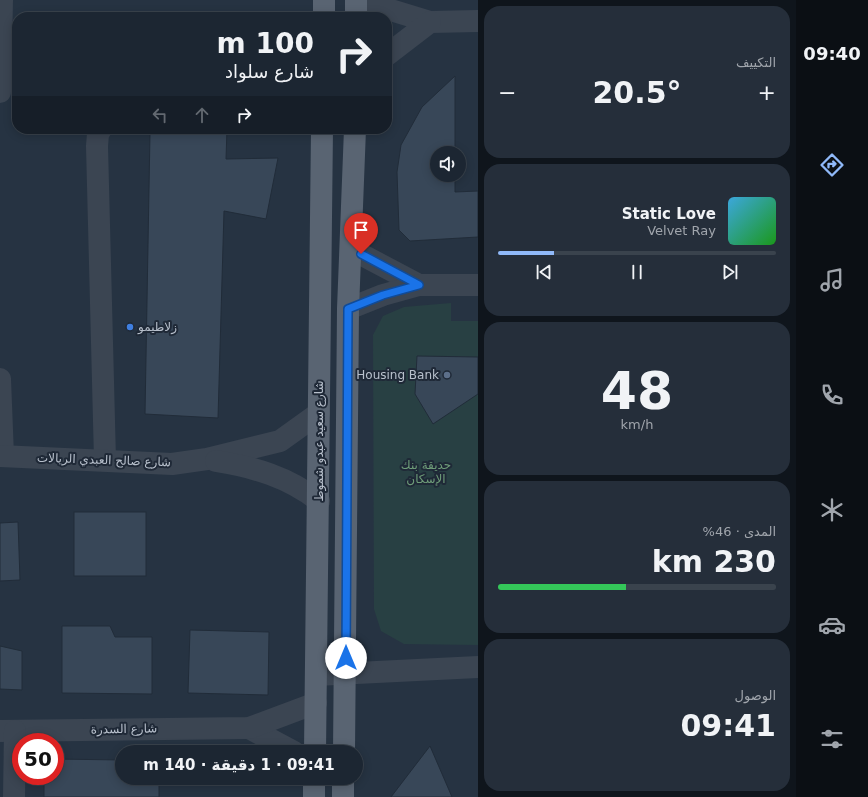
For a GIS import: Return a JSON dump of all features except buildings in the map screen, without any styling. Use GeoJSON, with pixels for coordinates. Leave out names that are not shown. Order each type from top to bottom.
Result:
{"type":"FeatureCollection","features":[{"type":"Feature","properties":{"kind":"main road"},"geometry":{"type":"LineString","coordinates":[[324,0],[324,12]]}},
{"type":"Feature","properties":{"kind":"main road"},"geometry":{"type":"LineString","coordinates":[[356,12],[357,0]]}},
{"type":"Feature","properties":{"kind":"main road","name":"شارع سعيد عبدو شموط"},"geometry":{"type":"LineString","coordinates":[[315,745],[322,134]]}},
{"type":"Feature","properties":{"kind":"main road"},"geometry":{"type":"LineString","coordinates":[[344,745],[348,309],[354,134]]}},
{"type":"Feature","properties":{"kind":"main road"},"geometry":{"type":"LineString","coordinates":[[314,785],[314,797]]}},
{"type":"Feature","properties":{"kind":"main road"},"geometry":{"type":"LineString","coordinates":[[343,785],[343,797]]}},
{"type":"Feature","properties":{"kind":"street"},"geometry":{"type":"LineString","coordinates":[[0,92],[2,0]]}},
{"type":"Feature","properties":{"kind":"street"},"geometry":{"type":"LineString","coordinates":[[357,0],[430,22],[478,21]]}},
{"type":"Feature","properties":{"kind":"street"},"geometry":{"type":"LineString","coordinates":[[392,51],[430,22]]}},
{"type":"Feature","properties":{"kind":"street"},"geometry":{"type":"LineString","coordinates":[[98,134],[97,146],[105,460]]}},
{"type":"Feature","properties":{"kind":"street"},"geometry":{"type":"LineString","coordinates":[[351,250],[419,285]]}},
{"type":"Feature","properties":{"kind":"street"},"geometry":{"type":"LineString","coordinates":[[348,309],[378,296],[419,285],[478,285]]}},
{"type":"Feature","properties":{"kind":"street"},"geometry":{"type":"LineString","coordinates":[[0,379],[2,456]]}},
{"type":"Feature","properties":{"kind":"street","name":"شارع صالح العبدي الريالات"},"geometry":{"type":"LineString","coordinates":[[2,456],[172,464],[207,459],[280,441],[319,413]]}},
{"type":"Feature","properties":{"kind":"street","name":"شارع صالح العبدي الريالات"},"geometry":{"type":"LineString","coordinates":[[207,459],[264,471],[293,483],[319,502]]}},
{"type":"Feature","properties":{"kind":"street"},"geometry":{"type":"LineString","coordinates":[[316,674],[346,674],[478,667]]}},
{"type":"Feature","properties":{"kind":"street","name":"شارع السدرة"},"geometry":{"type":"LineString","coordinates":[[8,731],[249,728],[316,703]]}},
{"type":"Feature","properties":{"kind":"street","name":"شارع السدرة"},"geometry":{"type":"LineString","coordinates":[[249,728],[281,745]]}},
{"type":"Feature","properties":{"kind":"street"},"geometry":{"type":"LineString","coordinates":[[8,731],[14,797]]}},
{"type":"Feature","properties":{"kind":"green space","name":"حديقة بنك الإسكان"},"geometry":{"type":"Polygon","coordinates":[[[451,303],[451,321],[478,321],[478,645],[404,644],[381,631],[374,609],[373,335],[383,316],[404,307],[451,303]]]}},
{"type":"Feature","properties":{"kind":"place","name":"زلاطيمو"},"geometry":{"type":"Point","coordinates":[130,327]}},
{"type":"Feature","properties":{"kind":"place","name":"Housing Bank"},"geometry":{"type":"Point","coordinates":[447,375]}},
{"type":"Feature","properties":{"kind":"route"},"geometry":{"type":"LineString","coordinates":[[346,658],[348,309],[367,300],[400,289],[419,285],[361,254]]}}]}
